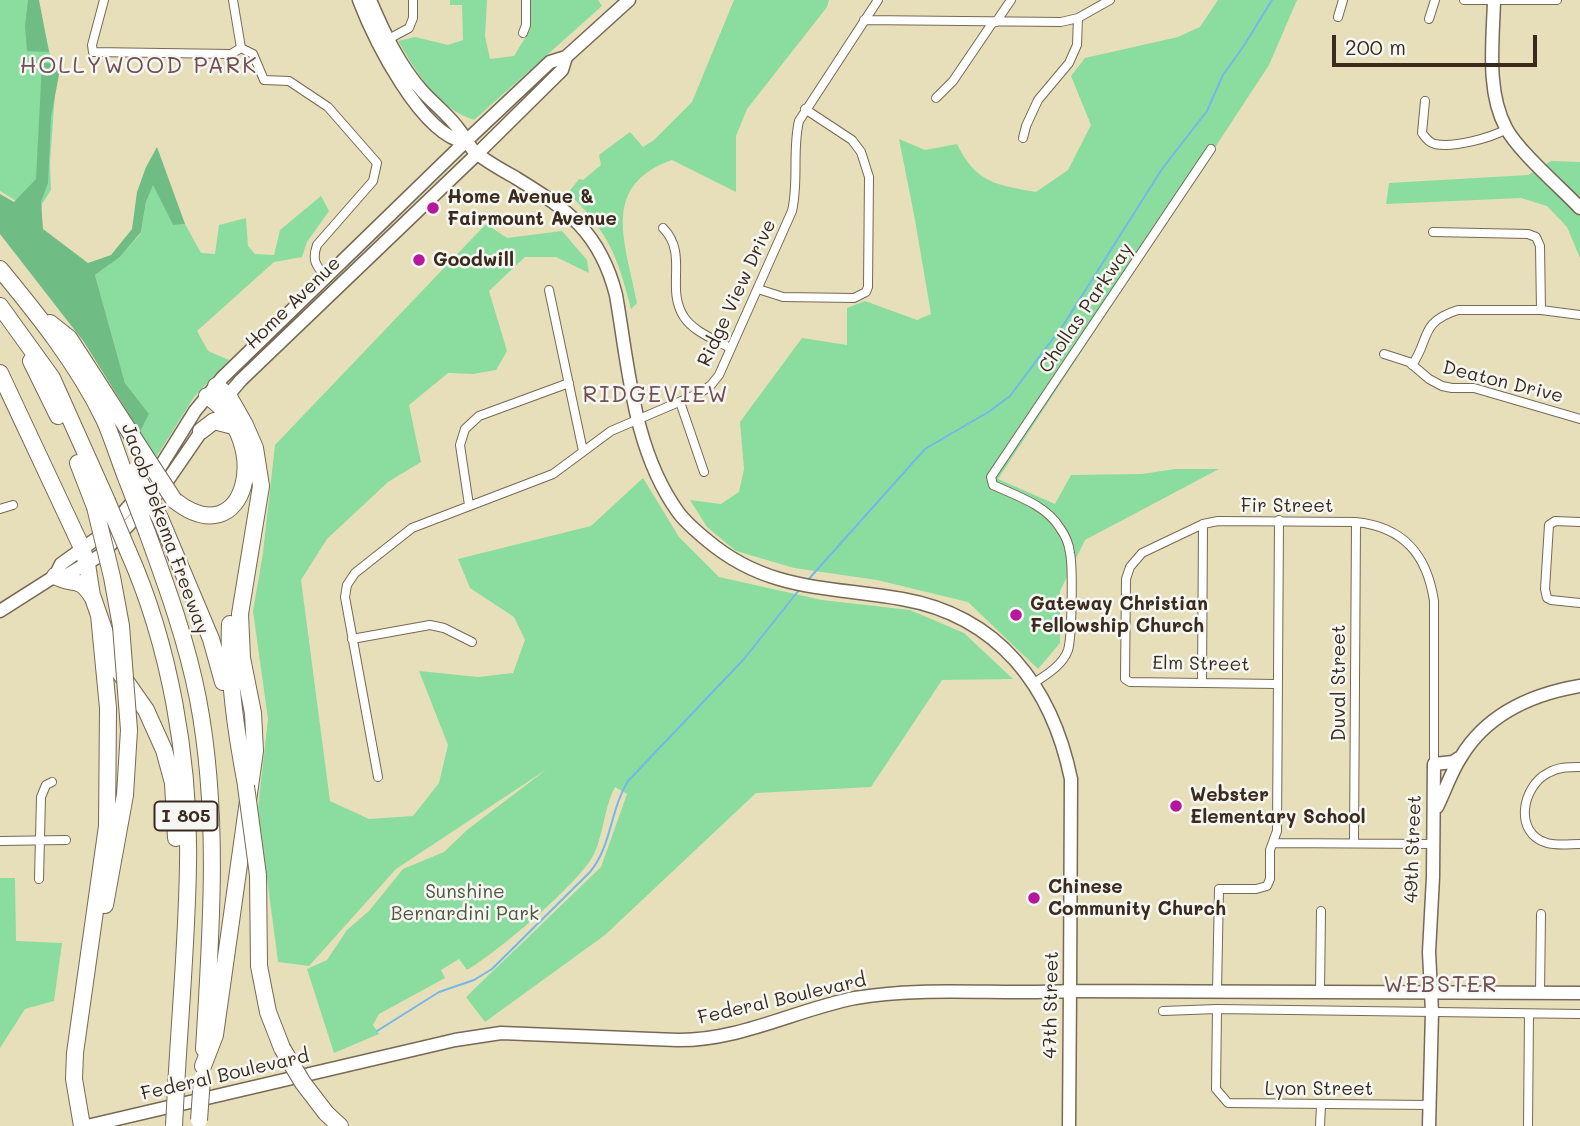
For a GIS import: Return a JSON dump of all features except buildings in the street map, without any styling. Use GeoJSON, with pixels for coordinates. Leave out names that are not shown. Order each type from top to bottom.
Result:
{"type":"FeatureCollection","features":[{"type":"Feature","properties":{"kind":"highway","name":"Jacob Dekema Freeway"},"geometry":{"type":"LineString","coordinates":[[0,270],[37,313],[77,374],[103,419],[130,475],[147,532],[174,605],[198,699],[207,766],[211,832],[210,940],[199,1123]]}},
{"type":"Feature","properties":{"kind":"highway"},"geometry":{"type":"LineString","coordinates":[[5,312],[101,504],[121,626],[129,730],[125,795],[79,1031]]}},
{"type":"Feature","properties":{"kind":"highway"},"geometry":{"type":"LineString","coordinates":[[37,313],[69,338],[174,500],[199,514],[214,515],[226,510],[236,502],[247,478],[243,444],[218,395]]}},
{"type":"Feature","properties":{"kind":"highway"},"geometry":{"type":"LineString","coordinates":[[0,373],[85,556],[93,598],[118,670],[146,710],[164,750],[173,783],[178,857],[181,990]]}},
{"type":"Feature","properties":{"kind":"highway"},"geometry":{"type":"LineString","coordinates":[[202,1072],[215,1035],[253,776],[254,728],[242,658],[240,622],[261,486],[255,448],[245,425],[218,395]]}},
{"type":"Feature","properties":{"kind":"highway"},"geometry":{"type":"LineString","coordinates":[[201,431],[214,421],[233,426]]}},
{"type":"Feature","properties":{"kind":"highway"},"geometry":{"type":"LineString","coordinates":[[130,475],[160,518],[211,639],[236,732],[258,875],[259,966],[268,1012],[282,1048],[303,1083],[326,1113],[340,1126]]}},
{"type":"Feature","properties":{"kind":"highway","name":"Jacob Dekema Freeway"},"geometry":{"type":"LineString","coordinates":[[101,504],[128,551],[147,593],[169,680],[183,767],[188,862],[174,1126]]}},
{"type":"Feature","properties":{"kind":"highway"},"geometry":{"type":"LineString","coordinates":[[236,732],[229,661],[230,618],[257,513]]}},
{"type":"Feature","properties":{"kind":"highway"},"geometry":{"type":"LineString","coordinates":[[55,576],[82,584],[93,598]]}},
{"type":"Feature","properties":{"kind":"highway"},"geometry":{"type":"LineString","coordinates":[[82,1126],[74,1079],[107,826],[108,708],[99,615]]}},
{"type":"Feature","properties":{"kind":"main road"},"geometry":{"type":"LineString","coordinates":[[359,0],[383,42]]}},
{"type":"Feature","properties":{"kind":"main road"},"geometry":{"type":"LineString","coordinates":[[370,0],[383,42]]}},
{"type":"Feature","properties":{"kind":"main road","name":"Home Avenue"},"geometry":{"type":"LineString","coordinates":[[85,556],[102,555],[161,491],[201,431],[218,395],[326,276],[550,62],[566,57],[629,0]]}},
{"type":"Feature","properties":{"kind":"main road"},"geometry":{"type":"LineString","coordinates":[[1494,0],[1493,78],[1507,129],[1580,208]]}},
{"type":"Feature","properties":{"kind":"main road","name":"47th Street"},"geometry":{"type":"LineString","coordinates":[[383,42],[423,92],[461,131],[465,142],[477,154],[559,205],[581,225],[596,245],[616,295],[643,441],[658,481],[679,513],[724,554],[771,578],[791,584],[923,604],[960,618],[1015,658],[1045,700],[1065,749],[1071,779],[1069,1126]]}},
{"type":"Feature","properties":{"kind":"main road","name":"Home Avenue"},"geometry":{"type":"LineString","coordinates":[[0,611],[55,576],[67,575],[152,480],[195,411],[257,365],[562,70],[566,57]]}},
{"type":"Feature","properties":{"kind":"main road"},"geometry":{"type":"LineString","coordinates":[[1435,812],[1460,758],[1487,726],[1530,698],[1580,686]]}},
{"type":"Feature","properties":{"kind":"main road"},"geometry":{"type":"LineString","coordinates":[[1434,764],[1453,762],[1460,758]]}},
{"type":"Feature","properties":{"kind":"main road","name":"49th Street"},"geometry":{"type":"LineString","coordinates":[[1429,1126],[1432,1012],[1429,935],[1435,812],[1434,764]]}},
{"type":"Feature","properties":{"kind":"main road","name":"Federal Boulevard"},"geometry":{"type":"LineString","coordinates":[[87,1126],[455,1040],[501,1033],[700,1039],[737,1033],[831,1004],[902,993],[1580,993]]}},
{"type":"Feature","properties":{"kind":"street"},"geometry":{"type":"LineString","coordinates":[[104,0],[92,45],[93,52],[220,55],[240,50],[253,54],[264,80],[289,82],[328,107],[377,163],[373,181],[317,245],[313,255],[316,267],[326,276]]}},
{"type":"Feature","properties":{"kind":"street"},"geometry":{"type":"LineString","coordinates":[[233,0],[240,50]]}},
{"type":"Feature","properties":{"kind":"street"},"geometry":{"type":"LineString","coordinates":[[383,42],[409,28],[413,18],[413,0]]}},
{"type":"Feature","properties":{"kind":"street"},"geometry":{"type":"LineString","coordinates":[[523,33],[526,25],[526,0]]}},
{"type":"Feature","properties":{"kind":"street","name":"Ridge View Drive"},"geometry":{"type":"LineString","coordinates":[[378,777],[345,597],[347,585],[355,573],[412,528],[553,474],[611,431],[700,393],[711,385],[719,374],[792,211],[797,191],[796,133],[799,121],[878,0]]}},
{"type":"Feature","properties":{"kind":"street"},"geometry":{"type":"LineString","coordinates":[[936,98],[953,80],[1012,0]]}},
{"type":"Feature","properties":{"kind":"street"},"geometry":{"type":"LineString","coordinates":[[864,20],[1061,22],[1078,18],[1110,0]]}},
{"type":"Feature","properties":{"kind":"street"},"geometry":{"type":"LineString","coordinates":[[1338,16],[1343,0]]}},
{"type":"Feature","properties":{"kind":"street"},"geometry":{"type":"LineString","coordinates":[[1429,19],[1435,0]]}},
{"type":"Feature","properties":{"kind":"street"},"geometry":{"type":"LineString","coordinates":[[1464,0],[1554,0]]}},
{"type":"Feature","properties":{"kind":"street"},"geometry":{"type":"LineString","coordinates":[[1023,138],[1038,100],[1069,64],[1077,45],[1078,18]]}},
{"type":"Feature","properties":{"kind":"street"},"geometry":{"type":"LineString","coordinates":[[1425,101],[1422,133],[1427,140],[1435,144],[1474,142],[1507,129]]}},
{"type":"Feature","properties":{"kind":"street"},"geometry":{"type":"LineString","coordinates":[[758,289],[783,297],[854,298],[866,292],[868,287],[869,177],[861,152],[852,140],[805,109]]}},
{"type":"Feature","properties":{"kind":"street","name":"Chollas Parkway"},"geometry":{"type":"LineString","coordinates":[[1034,683],[1052,671],[1068,652],[1071,635],[1071,554],[1065,537],[1052,518],[1040,507],[993,485],[991,477],[1211,149]]}},
{"type":"Feature","properties":{"kind":"street"},"geometry":{"type":"LineString","coordinates":[[663,228],[672,236],[676,246],[676,299],[684,317],[696,329],[730,348]]}},
{"type":"Feature","properties":{"kind":"street"},"geometry":{"type":"LineString","coordinates":[[1433,232],[1528,234],[1536,237],[1540,246],[1541,310]]}},
{"type":"Feature","properties":{"kind":"street"},"geometry":{"type":"LineString","coordinates":[[549,290],[583,451]]}},
{"type":"Feature","properties":{"kind":"street"},"geometry":{"type":"LineString","coordinates":[[1412,365],[1430,326],[1452,312],[1465,309],[1541,310],[1580,316]]}},
{"type":"Feature","properties":{"kind":"street","name":"Deaton Drive"},"geometry":{"type":"LineString","coordinates":[[1384,354],[1412,365],[1442,386],[1474,388],[1580,419]]}},
{"type":"Feature","properties":{"kind":"street"},"geometry":{"type":"LineString","coordinates":[[470,505],[460,445],[465,429],[479,416],[569,383]]}},
{"type":"Feature","properties":{"kind":"street"},"geometry":{"type":"LineString","coordinates":[[680,402],[704,472]]}},
{"type":"Feature","properties":{"kind":"street"},"geometry":{"type":"LineString","coordinates":[[0,509],[13,505]]}},
{"type":"Feature","properties":{"kind":"street"},"geometry":{"type":"LineString","coordinates":[[1217,991],[1219,889],[1256,889],[1267,886],[1270,879],[1270,850],[1277,831],[1279,520]]}},
{"type":"Feature","properties":{"kind":"street","name":"Fir Street"},"geometry":{"type":"LineString","coordinates":[[1125,679],[1126,579],[1135,561],[1142,553],[1203,524],[1218,521],[1279,520],[1356,522],[1378,526],[1401,538],[1416,552],[1429,573]]}},
{"type":"Feature","properties":{"kind":"street"},"geometry":{"type":"LineString","coordinates":[[1580,522],[1555,521],[1549,525],[1545,589],[1547,598],[1580,603]]}},
{"type":"Feature","properties":{"kind":"street","name":"Duval Street"},"geometry":{"type":"LineString","coordinates":[[1354,843],[1356,522]]}},
{"type":"Feature","properties":{"kind":"street"},"geometry":{"type":"LineString","coordinates":[[1202,683],[1203,524]]}},
{"type":"Feature","properties":{"kind":"street","name":"49th Street"},"geometry":{"type":"LineString","coordinates":[[1429,573],[1434,601],[1434,764]]}},
{"type":"Feature","properties":{"kind":"street"},"geometry":{"type":"LineString","coordinates":[[352,639],[430,625],[444,628],[472,642]]}},
{"type":"Feature","properties":{"kind":"street","name":"Elm Street"},"geometry":{"type":"LineString","coordinates":[[1125,679],[1130,682],[1278,684]]}},
{"type":"Feature","properties":{"kind":"street"},"geometry":{"type":"LineString","coordinates":[[1580,768],[1550,771],[1534,784],[1524,807],[1526,820],[1538,838],[1548,844],[1580,844]]}},
{"type":"Feature","properties":{"kind":"street"},"geometry":{"type":"LineString","coordinates":[[39,879],[41,797],[46,785],[51,782]]}},
{"type":"Feature","properties":{"kind":"street"},"geometry":{"type":"LineString","coordinates":[[0,841],[66,840]]}},
{"type":"Feature","properties":{"kind":"street"},"geometry":{"type":"LineString","coordinates":[[1274,843],[1433,844]]}},
{"type":"Feature","properties":{"kind":"street"},"geometry":{"type":"LineString","coordinates":[[1320,991],[1321,911]]}},
{"type":"Feature","properties":{"kind":"street"},"geometry":{"type":"LineString","coordinates":[[1540,993],[1541,914]]}},
{"type":"Feature","properties":{"kind":"street"},"geometry":{"type":"LineString","coordinates":[[1163,1011],[1217,1009],[1580,1014]]}},
{"type":"Feature","properties":{"kind":"street","name":"Lyon Street"},"geometry":{"type":"LineString","coordinates":[[1217,1009],[1216,1089],[1228,1103],[1429,1105]]}},
{"type":"Feature","properties":{"kind":"street"},"geometry":{"type":"LineString","coordinates":[[1528,1126],[1529,1014]]}},
{"type":"Feature","properties":{"kind":"street"},"geometry":{"type":"LineString","coordinates":[[1320,1126],[1321,1105]]}},
{"type":"Feature","properties":{"kind":"green space","name":"HOLLYWOOD PARK"},"geometry":{"type":"Polygon","coordinates":[[[0,0],[39,0],[56,80],[50,163],[51,190],[42,204],[41,216],[0,191],[0,0]]]}},
{"type":"Feature","properties":{"kind":"green space"},"geometry":{"type":"Polygon","coordinates":[[[28,0],[39,0],[49,52],[27,51],[25,26],[28,0]]]}},
{"type":"Feature","properties":{"kind":"green space"},"geometry":{"type":"Polygon","coordinates":[[[450,0],[487,0],[485,36],[490,59],[514,56],[530,30],[531,0],[598,0],[602,6],[474,120],[449,107],[429,88],[398,41],[415,37],[448,45],[463,40],[462,5],[450,5],[450,0]]]}},
{"type":"Feature","properties":{"kind":"green space"},"geometry":{"type":"Polygon","coordinates":[[[734,0],[829,0],[827,7],[747,109],[736,136],[736,192],[672,160],[649,171],[634,185],[626,201],[623,219],[624,238],[637,303],[631,309],[610,246],[593,220],[568,193],[579,179],[583,180],[601,165],[599,155],[630,132],[643,147],[654,140],[692,102],[734,0]]]}},
{"type":"Feature","properties":{"kind":"green space"},"geometry":{"type":"Polygon","coordinates":[[[1218,0],[1297,0],[1269,65],[998,479],[1055,504],[1071,475],[1219,469],[1085,540],[1060,591],[1060,643],[1038,669],[968,602],[877,580],[794,568],[736,551],[707,527],[690,500],[721,504],[739,492],[744,469],[740,422],[802,338],[847,345],[847,308],[865,301],[917,320],[931,314],[899,139],[925,150],[957,144],[972,167],[989,180],[1036,192],[1068,170],[1091,125],[1071,76],[1085,58],[1178,37],[1200,27],[1218,0]]]}},
{"type":"Feature","properties":{"kind":"green space"},"geometry":{"type":"Polygon","coordinates":[[[42,63],[61,64],[51,117],[48,183],[41,202],[43,229],[88,263],[111,255],[132,229],[137,192],[157,147],[185,224],[173,225],[153,185],[146,202],[141,232],[120,257],[95,275],[125,383],[149,414],[140,432],[84,342],[0,234],[0,194],[14,202],[36,179],[42,63]]]}},
{"type":"Feature","properties":{"kind":"green space"},"geometry":{"type":"Polygon","coordinates":[[[1551,161],[1580,162],[1580,258],[1567,227],[1547,206],[1521,198],[1386,204],[1389,183],[1528,175],[1551,161]]]}},
{"type":"Feature","properties":{"kind":"green space"},"geometry":{"type":"Polygon","coordinates":[[[153,184],[173,225],[185,224],[201,253],[215,254],[219,225],[246,218],[248,246],[255,254],[274,255],[280,230],[321,196],[329,211],[307,242],[302,257],[274,262],[197,331],[208,351],[229,360],[194,397],[155,459],[140,432],[149,414],[125,383],[95,275],[120,257],[141,233],[146,202],[153,184]]]}},
{"type":"Feature","properties":{"kind":"green space","name":"Sunshine Bernardini Park"},"geometry":{"type":"Polygon","coordinates":[[[486,224],[507,238],[562,231],[587,260],[589,273],[556,257],[525,257],[489,291],[507,351],[496,370],[473,374],[448,373],[409,405],[421,462],[388,482],[327,539],[301,580],[330,801],[369,819],[413,816],[439,783],[448,745],[419,671],[478,677],[513,673],[525,640],[514,617],[470,588],[458,559],[591,526],[643,478],[679,537],[719,577],[822,600],[910,610],[964,633],[1013,679],[942,680],[871,787],[756,793],[605,935],[485,1022],[466,997],[601,867],[627,794],[615,787],[594,854],[586,867],[555,899],[467,970],[459,959],[441,970],[445,978],[379,1014],[373,1025],[379,1034],[334,1053],[307,969],[327,960],[347,930],[369,911],[403,869],[444,852],[467,830],[547,769],[396,869],[309,966],[278,962],[258,808],[268,719],[253,611],[263,553],[275,445],[486,224]]]}},
{"type":"Feature","properties":{"kind":"green space"},"geometry":{"type":"Polygon","coordinates":[[[0,878],[15,878],[16,941],[62,943],[54,1001],[25,1009],[0,1048],[0,878]]]}},
{"type":"Feature","properties":{"kind":"waterway"},"geometry":{"type":"LineString","coordinates":[[807,581],[925,449],[990,411],[1010,396],[1064,324],[1162,169],[1207,111],[1223,75],[1272,0]]}},
{"type":"Feature","properties":{"kind":"waterway"},"geometry":{"type":"LineString","coordinates":[[377,1031],[439,992],[474,980],[492,969],[590,872],[603,850],[628,781],[744,659],[799,590]]}},
{"type":"Feature","properties":{"kind":"place","name":"Home Avenue & Fairmount Avenue"},"geometry":{"type":"Point","coordinates":[433,208]}},
{"type":"Feature","properties":{"kind":"place","name":"Goodwill"},"geometry":{"type":"Point","coordinates":[419,260]}},
{"type":"Feature","properties":{"kind":"place","name":"Gateway Christian Fellowship Church"},"geometry":{"type":"Point","coordinates":[1016,615]}},
{"type":"Feature","properties":{"kind":"place","name":"Webster Elementary School"},"geometry":{"type":"Point","coordinates":[1176,806]}},
{"type":"Feature","properties":{"kind":"place","name":"Chinese Community Church"},"geometry":{"type":"Point","coordinates":[1034,898]}},
{"type":"Feature","properties":{"kind":"district","name":"HOLLYWOOD PARK"},"geometry":{"type":"Point","coordinates":[139,66]}},
{"type":"Feature","properties":{"kind":"district","name":"RIDGEVIEW"},"geometry":{"type":"Point","coordinates":[656,395]}},
{"type":"Feature","properties":{"kind":"district","name":"WEBSTER"},"geometry":{"type":"Point","coordinates":[1441,985]}}]}
